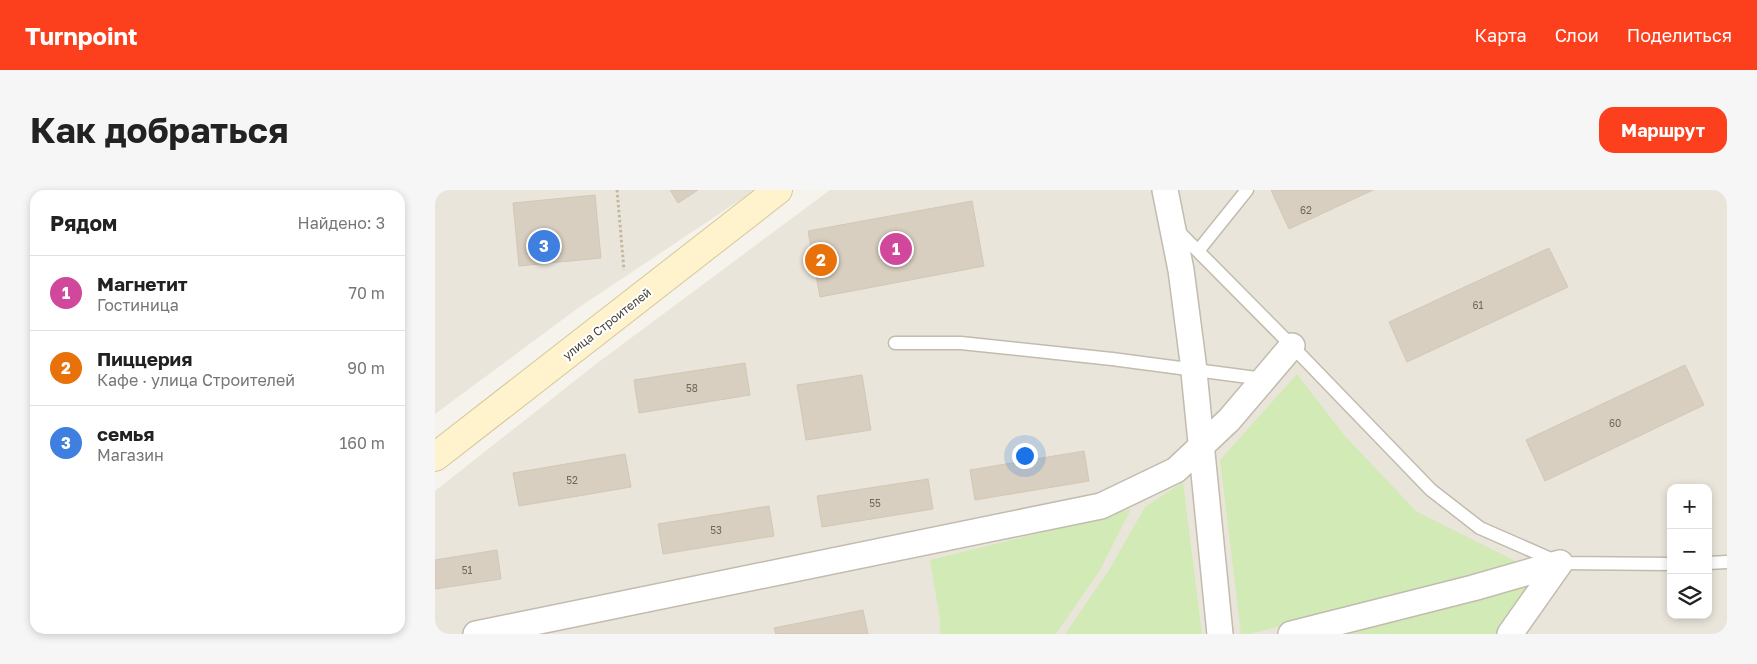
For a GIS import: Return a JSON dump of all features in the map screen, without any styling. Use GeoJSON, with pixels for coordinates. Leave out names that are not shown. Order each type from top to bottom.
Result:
{"type":"FeatureCollection","features":[{"type":"Feature","properties":{"kind":"street","name":"улица Строителей"},"geometry":{"type":"LineString","coordinates":[[435,457],[779,190]]}},
{"type":"Feature","properties":{"kind":"street"},"geometry":{"type":"LineString","coordinates":[[1165,190],[1181,270],[1194,370],[1220,634]]}},
{"type":"Feature","properties":{"kind":"street"},"geometry":{"type":"LineString","coordinates":[[476,634],[1101,506],[1176,470],[1229,420],[1293,346]]}},
{"type":"Feature","properties":{"kind":"street"},"geometry":{"type":"LineString","coordinates":[[1291,634],[1473,588],[1559,563]]}},
{"type":"Feature","properties":{"kind":"street"},"geometry":{"type":"LineString","coordinates":[[1510,634],[1559,563]]}},
{"type":"Feature","properties":{"kind":"lane"},"geometry":{"type":"LineString","coordinates":[[1198,251],[1247,190]]}},
{"type":"Feature","properties":{"kind":"lane"},"geometry":{"type":"LineString","coordinates":[[1172,225],[1293,346],[1431,490],[1480,528],[1559,563],[1667,564]]}},
{"type":"Feature","properties":{"kind":"lane"},"geometry":{"type":"LineString","coordinates":[[895,343],[961,343],[1264,379]]}},
{"type":"Feature","properties":{"kind":"lane"},"geometry":{"type":"LineString","coordinates":[[1712,563],[1727,562]]}},
{"type":"Feature","properties":{"kind":"path"},"geometry":{"type":"LineString","coordinates":[[617,190],[624,270]]}},
{"type":"Feature","properties":{"kind":"shaded area"},"geometry":{"type":"Polygon","coordinates":[[[435,190],[755,190],[578,308],[435,414],[435,190]]]}},
{"type":"Feature","properties":{"kind":"shaded area"},"geometry":{"type":"Polygon","coordinates":[[[830,190],[1727,190],[1727,634],[435,634],[435,491],[596,364],[830,190]]]}},
{"type":"Feature","properties":{"kind":"green space"},"geometry":{"type":"Polygon","coordinates":[[[1297,374],[1344,435],[1417,512],[1523,565],[1249,634],[1241,634],[1220,460],[1297,374]]]}},
{"type":"Feature","properties":{"kind":"green space"},"geometry":{"type":"Polygon","coordinates":[[[1183,482],[1202,634],[1065,634],[1109,570],[1145,507],[1183,482]]]}},
{"type":"Feature","properties":{"kind":"green space"},"geometry":{"type":"Polygon","coordinates":[[[1131,509],[1100,570],[1056,634],[940,634],[940,620],[930,560],[1131,509]]]}},
{"type":"Feature","properties":{"kind":"green space"},"geometry":{"type":"Polygon","coordinates":[[[1537,579],[1495,634],[1326,634],[1537,579]]]}},
{"type":"Feature","properties":{"kind":"building"},"geometry":{"type":"Polygon","coordinates":[[[670,190],[698,190],[678,203],[670,190]]]}},
{"type":"Feature","properties":{"kind":"building"},"geometry":{"type":"Polygon","coordinates":[[[1271,190],[1373,190],[1289,229],[1271,190]]]}},
{"type":"Feature","properties":{"kind":"building"},"geometry":{"type":"Polygon","coordinates":[[[595,195],[601,258],[519,266],[513,203],[595,195]]]}},
{"type":"Feature","properties":{"kind":"building"},"geometry":{"type":"Polygon","coordinates":[[[972,201],[984,266],[820,297],[808,231],[972,201]]]}},
{"type":"Feature","properties":{"kind":"building"},"geometry":{"type":"Polygon","coordinates":[[[1549,248],[1568,287],[1407,362],[1389,322],[1549,248]]]}},
{"type":"Feature","properties":{"kind":"building"},"geometry":{"type":"Polygon","coordinates":[[[745,363],[750,395],[639,413],[634,380],[745,363]]]}},
{"type":"Feature","properties":{"kind":"building"},"geometry":{"type":"Polygon","coordinates":[[[1685,365],[1704,405],[1545,481],[1526,440],[1685,365]]]}},
{"type":"Feature","properties":{"kind":"building"},"geometry":{"type":"Polygon","coordinates":[[[862,375],[871,430],[806,440],[797,385],[862,375]]]}},
{"type":"Feature","properties":{"kind":"building"},"geometry":{"type":"Polygon","coordinates":[[[1084,451],[1089,481],[975,500],[970,470],[1084,451]]]}},
{"type":"Feature","properties":{"kind":"building"},"geometry":{"type":"Polygon","coordinates":[[[625,454],[631,487],[519,506],[513,473],[625,454]]]}},
{"type":"Feature","properties":{"kind":"building"},"geometry":{"type":"Polygon","coordinates":[[[928,479],[933,509],[822,527],[817,496],[928,479]]]}},
{"type":"Feature","properties":{"kind":"building"},"geometry":{"type":"Polygon","coordinates":[[[769,506],[774,536],[663,554],[658,524],[769,506]]]}},
{"type":"Feature","properties":{"kind":"building"},"geometry":{"type":"Polygon","coordinates":[[[497,550],[501,579],[435,589],[435,560],[497,550]]]}},
{"type":"Feature","properties":{"kind":"building"},"geometry":{"type":"Polygon","coordinates":[[[863,610],[868,634],[776,634],[774,628],[863,610]]]}},
{"type":"Feature","properties":{"kind":"place","name":"семья"},"geometry":{"type":"Point","coordinates":[544,246]}},
{"type":"Feature","properties":{"kind":"place","name":"Магнетит"},"geometry":{"type":"Point","coordinates":[896,249]}},
{"type":"Feature","properties":{"kind":"place","name":"Пиццерия"},"geometry":{"type":"Point","coordinates":[821,260]}}]}
